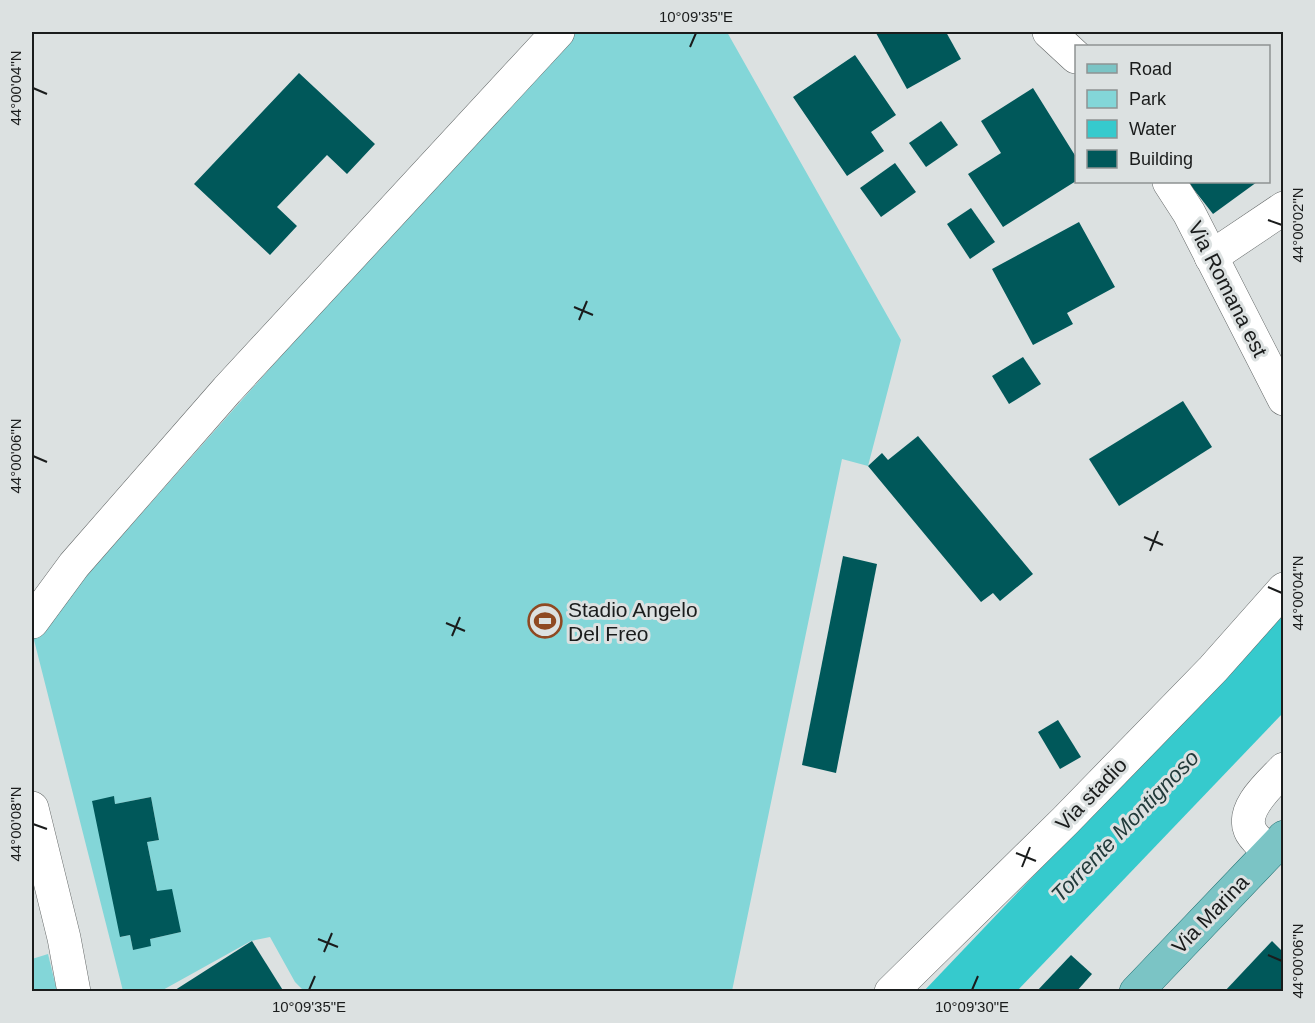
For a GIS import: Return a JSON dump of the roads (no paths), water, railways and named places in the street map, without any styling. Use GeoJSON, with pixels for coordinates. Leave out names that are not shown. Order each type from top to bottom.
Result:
{"type":"FeatureCollection","features":[{"type":"Feature","properties":{"kind":"main road","name":"Via Marina"},"geometry":{"type":"LineString","coordinates":[[1136,992],[1276,844]]}},
{"type":"Feature","properties":{"kind":"street"},"geometry":{"type":"LineString","coordinates":[[32,622],[74,565],[227,390],[558,32]]}},
{"type":"Feature","properties":{"kind":"street"},"geometry":{"type":"LineString","coordinates":[[1049,32],[1075,55]]}},
{"type":"Feature","properties":{"kind":"street","name":"Via Romana est"},"geometry":{"type":"LineString","coordinates":[[1170,183],[1212,257],[1284,399]]}},
{"type":"Feature","properties":{"kind":"street"},"geometry":{"type":"LineString","coordinates":[[1212,257],[1284,208]]}},
{"type":"Feature","properties":{"kind":"street","name":"Via stadio"},"geometry":{"type":"LineString","coordinates":[[891,992],[1073,813],[1213,669],[1284,589]]}},
{"type":"Feature","properties":{"kind":"street"},"geometry":{"type":"LineString","coordinates":[[1276,844],[1251,832],[1248,819],[1255,802],[1284,770]]}},
{"type":"Feature","properties":{"kind":"street"},"geometry":{"type":"LineString","coordinates":[[32,808],[64,938],[74,992]]}},
{"type":"Feature","properties":{"kind":"water","name":"Torrente Montignoso"},"geometry":{"type":"Polygon","coordinates":[[[1283,614],[1283,713],[1017,991],[923,992],[1283,614]]]}},
{"type":"Feature","properties":{"kind":"place","name":"Stadio Angelo Del Freo"},"geometry":{"type":"Point","coordinates":[545,621]}}]}
